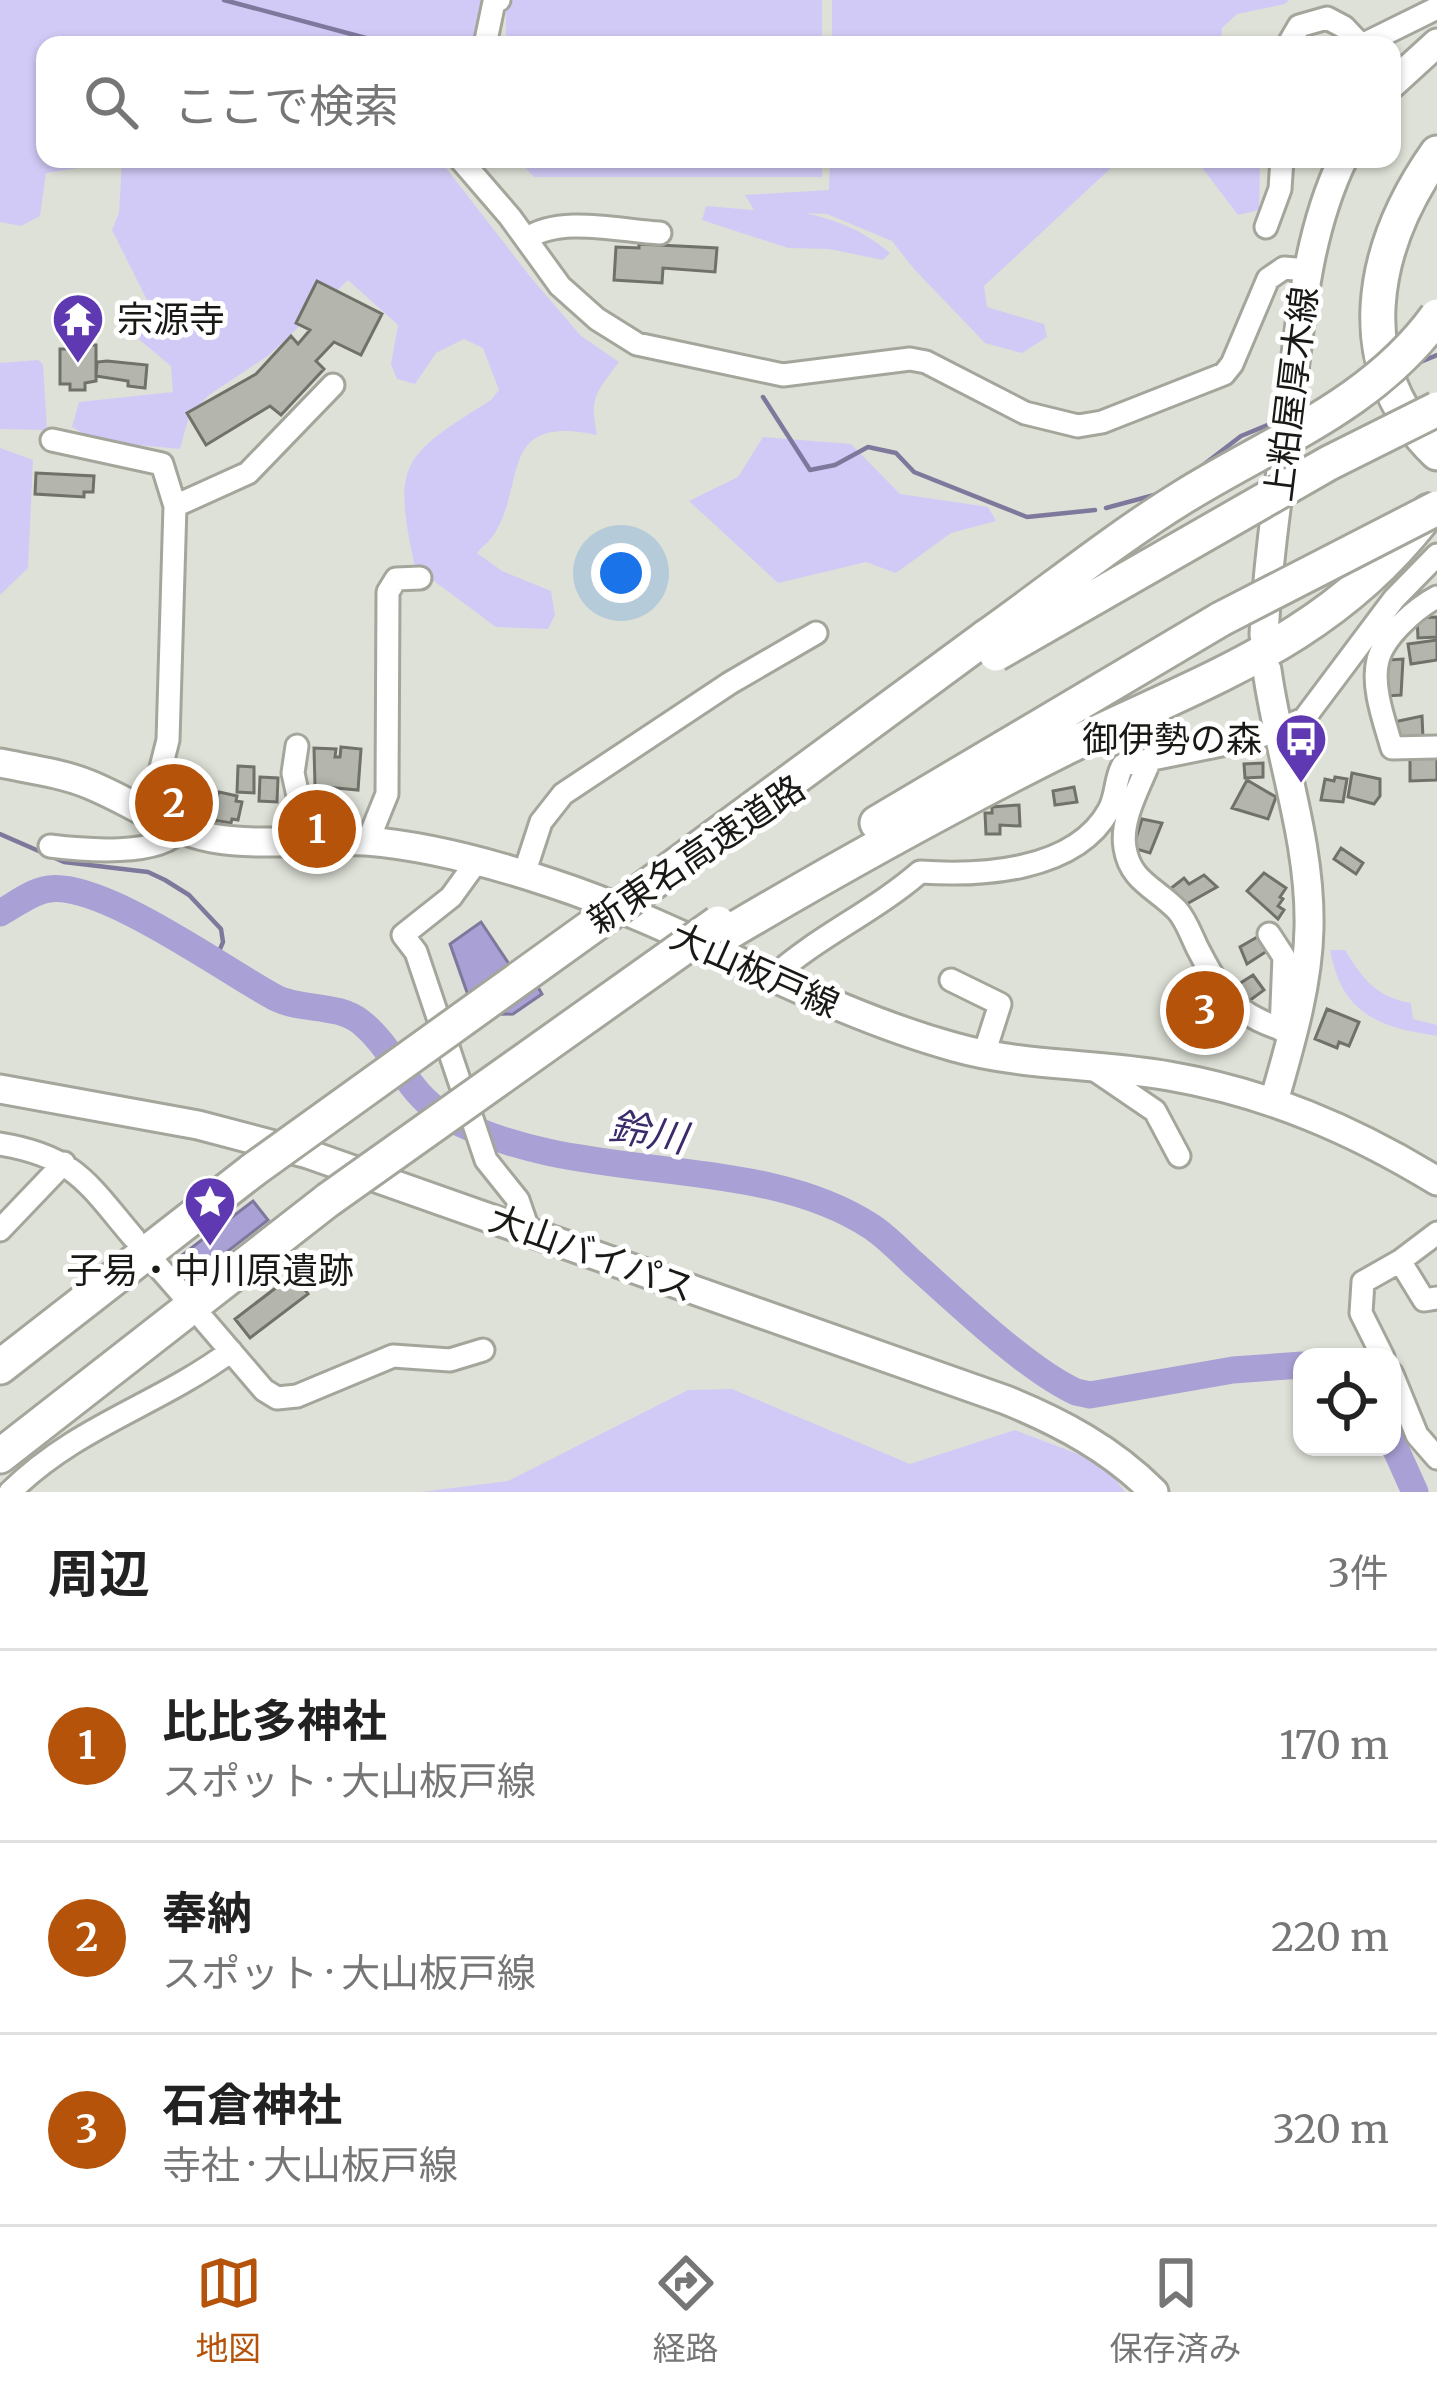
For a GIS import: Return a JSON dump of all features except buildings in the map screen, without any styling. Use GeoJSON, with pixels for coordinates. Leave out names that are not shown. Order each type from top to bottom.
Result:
{"type":"FeatureCollection","features":[{"type":"Feature","properties":{"kind":"highway"},"geometry":{"type":"LineString","coordinates":[[1437,153],[1393,235],[1378,291],[1377,318],[1379,346],[1394,397],[1437,453]]}},
{"type":"Feature","properties":{"kind":"highway"},"geometry":{"type":"LineString","coordinates":[[990,646],[1178,500],[1370,388],[1416,346],[1437,316]]}},
{"type":"Feature","properties":{"kind":"highway","name":"新東名高速道路"},"geometry":{"type":"LineString","coordinates":[[0,1367],[253,1170],[990,646],[1437,409]]}},
{"type":"Feature","properties":{"kind":"highway"},"geometry":{"type":"LineString","coordinates":[[0,1456],[328,1200],[570,1025],[724,927],[929,818],[1293,637],[1361,586],[1437,504]]}},
{"type":"Feature","properties":{"kind":"highway","name":"新東名高速道路"},"geometry":{"type":"LineString","coordinates":[[724,927],[1036,726],[1221,619],[1437,504]]}},
{"type":"Feature","properties":{"kind":"main road"},"geometry":{"type":"LineString","coordinates":[[1401,76],[1437,43]]}},
{"type":"Feature","properties":{"kind":"main road","name":"上粕屋厚木線"},"geometry":{"type":"LineString","coordinates":[[1264,634],[1307,270],[1319,218],[1338,168]]}},
{"type":"Feature","properties":{"kind":"main road"},"geometry":{"type":"LineString","coordinates":[[1267,670],[1304,852],[1310,923],[1304,982],[1287,1031],[1274,1101]]}},
{"type":"Feature","properties":{"kind":"main road","name":"大山板戸線"},"geometry":{"type":"LineString","coordinates":[[0,763],[87,783],[180,830],[236,841],[368,841],[524,874],[591,897],[881,1025],[984,1054],[1167,1076],[1274,1101],[1358,1136],[1437,1181]]}},
{"type":"Feature","properties":{"kind":"main road","name":"大山バイパス"},"geometry":{"type":"LineString","coordinates":[[0,1090],[164,1118],[268,1142],[528,1229],[1048,1417],[1105,1450],[1154,1492]]}},
{"type":"Feature","properties":{"kind":"street"},"geometry":{"type":"LineString","coordinates":[[487,36],[494,2],[499,0]]}},
{"type":"Feature","properties":{"kind":"street"},"geometry":{"type":"LineString","coordinates":[[1379,36],[1437,8]]}},
{"type":"Feature","properties":{"kind":"street"},"geometry":{"type":"LineString","coordinates":[[1293,36],[1299,26],[1327,18],[1352,36]]}},
{"type":"Feature","properties":{"kind":"street"},"geometry":{"type":"LineString","coordinates":[[467,168],[560,286],[597,319],[638,344],[782,375],[910,359],[926,362],[1025,412],[1078,426],[1102,422],[1224,374],[1268,279],[1285,268],[1307,270]]}},
{"type":"Feature","properties":{"kind":"street"},"geometry":{"type":"LineString","coordinates":[[1266,226],[1280,189],[1281,168]]}},
{"type":"Feature","properties":{"kind":"street"},"geometry":{"type":"LineString","coordinates":[[526,239],[550,228],[660,233]]}},
{"type":"Feature","properties":{"kind":"street"},"geometry":{"type":"LineString","coordinates":[[175,506],[248,473],[333,385]]}},
{"type":"Feature","properties":{"kind":"street"},"geometry":{"type":"LineString","coordinates":[[52,440],[162,464],[175,506],[168,740],[149,815]]}},
{"type":"Feature","properties":{"kind":"street"},"geometry":{"type":"LineString","coordinates":[[773,977],[799,953],[879,905],[920,872],[955,875],[1001,870],[1072,845],[1094,830],[1109,811],[1120,768],[1256,738],[1311,714],[1394,599],[1437,555]]}},
{"type":"Feature","properties":{"kind":"street"},"geometry":{"type":"LineString","coordinates":[[368,841],[388,794],[388,592],[396,579],[420,578]]}},
{"type":"Feature","properties":{"kind":"street"},"geometry":{"type":"LineString","coordinates":[[1437,597],[1412,609],[1378,659],[1380,706],[1392,748],[1437,747]]}},
{"type":"Feature","properties":{"kind":"street"},"geometry":{"type":"LineString","coordinates":[[524,874],[541,822],[563,794],[730,683],[816,633]]}},
{"type":"Feature","properties":{"kind":"street"},"geometry":{"type":"LineString","coordinates":[[296,746],[293,773],[301,810],[326,823],[330,840]]}},
{"type":"Feature","properties":{"kind":"street"},"geometry":{"type":"LineString","coordinates":[[1150,760],[1125,826],[1130,868],[1176,909],[1213,978],[1234,1004],[1247,1017],[1287,1031],[1285,962],[1269,934]]}},
{"type":"Feature","properties":{"kind":"street"},"geometry":{"type":"LineString","coordinates":[[50,846],[134,847],[166,842],[180,830]]}},
{"type":"Feature","properties":{"kind":"street"},"geometry":{"type":"LineString","coordinates":[[477,861],[452,897],[403,935],[416,952],[481,1147],[493,1172],[518,1200],[528,1229]]}},
{"type":"Feature","properties":{"kind":"street"},"geometry":{"type":"LineString","coordinates":[[951,980],[1000,1004],[984,1054]]}},
{"type":"Feature","properties":{"kind":"street"},"geometry":{"type":"LineString","coordinates":[[1092,1069],[1155,1111],[1179,1156]]}},
{"type":"Feature","properties":{"kind":"street"},"geometry":{"type":"LineString","coordinates":[[0,1144],[30,1149],[79,1173],[134,1238]]}},
{"type":"Feature","properties":{"kind":"street"},"geometry":{"type":"LineString","coordinates":[[0,1230],[64,1163]]}},
{"type":"Feature","properties":{"kind":"street"},"geometry":{"type":"LineString","coordinates":[[1378,1348],[1361,1313],[1363,1282],[1437,1233]]}},
{"type":"Feature","properties":{"kind":"street"},"geometry":{"type":"LineString","coordinates":[[1400,1261],[1424,1300],[1437,1298]]}},
{"type":"Feature","properties":{"kind":"street"},"geometry":{"type":"LineString","coordinates":[[155,1263],[183,1295]]}},
{"type":"Feature","properties":{"kind":"street"},"geometry":{"type":"LineString","coordinates":[[204,1320],[264,1390],[277,1398],[297,1396],[393,1356],[450,1360],[483,1350]]}},
{"type":"Feature","properties":{"kind":"street"},"geometry":{"type":"LineString","coordinates":[[10,1492],[79,1436],[180,1385],[230,1351]]}},
{"type":"Feature","properties":{"kind":"street"},"geometry":{"type":"LineString","coordinates":[[1401,1396],[1417,1435],[1437,1458]]}},
{"type":"Feature","properties":{"kind":"shaded area"},"geometry":{"type":"Polygon","coordinates":[[[0,0],[484,0],[474,36],[36,36],[36,168],[78,168],[46,173],[40,216],[21,226],[0,222],[0,0]]]}},
{"type":"Feature","properties":{"kind":"shaded area"},"geometry":{"type":"Polygon","coordinates":[[[514,0],[822,0],[822,36],[506,36],[506,4],[514,0]]]}},
{"type":"Feature","properties":{"kind":"shaded area"},"geometry":{"type":"Polygon","coordinates":[[[832,0],[1289,0],[1237,14],[1222,28],[1222,36],[832,36],[832,0]]]}},
{"type":"Feature","properties":{"kind":"shaded area"},"geometry":{"type":"Polygon","coordinates":[[[122,168],[446,168],[581,336],[619,362],[597,395],[597,435],[566,431],[544,434],[530,443],[521,456],[496,531],[477,553],[502,571],[551,591],[555,615],[548,629],[496,627],[415,567],[405,504],[411,465],[438,435],[499,390],[483,348],[464,339],[436,353],[415,384],[397,379],[391,364],[398,325],[348,280],[269,355],[209,395],[189,416],[180,449],[96,441],[72,427],[79,402],[173,392],[171,366],[129,331],[149,304],[112,230],[119,213],[122,168]]]}},
{"type":"Feature","properties":{"kind":"shaded area"},"geometry":{"type":"Polygon","coordinates":[[[526,168],[822,168],[822,177],[534,177],[526,168]]]}},
{"type":"Feature","properties":{"kind":"shaded area"},"geometry":{"type":"Polygon","coordinates":[[[830,168],[1111,168],[984,286],[987,307],[1044,324],[1047,337],[1022,353],[985,343],[892,241],[827,214],[805,213],[870,238],[890,253],[883,260],[829,249],[788,248],[702,220],[706,206],[754,210],[745,195],[829,190],[830,168]]]}},
{"type":"Feature","properties":{"kind":"shaded area"},"geometry":{"type":"Polygon","coordinates":[[[1202,168],[1260,168],[1259,210],[1238,215],[1202,168]]]}},
{"type":"Feature","properties":{"kind":"shaded area"},"geometry":{"type":"Polygon","coordinates":[[[38,360],[43,364],[47,430],[0,429],[0,363],[38,360]]]}},
{"type":"Feature","properties":{"kind":"shaded area"},"geometry":{"type":"Polygon","coordinates":[[[763,437],[851,444],[900,494],[988,507],[996,521],[951,533],[896,573],[866,562],[778,583],[689,501],[738,477],[763,437]]]}},
{"type":"Feature","properties":{"kind":"shaded area"},"geometry":{"type":"Polygon","coordinates":[[[0,448],[33,460],[28,568],[0,595],[0,448]]]}},
{"type":"Feature","properties":{"kind":"shaded area"},"geometry":{"type":"Polygon","coordinates":[[[481,922],[513,970],[524,963],[542,994],[513,1014],[475,1015],[450,944],[481,922]]]}},
{"type":"Feature","properties":{"kind":"shaded area"},"geometry":{"type":"Polygon","coordinates":[[[1330,950],[1345,950],[1372,985],[1411,1003],[1413,1019],[1437,1025],[1437,1036],[1397,1028],[1366,1014],[1343,989],[1330,950]]]}},
{"type":"Feature","properties":{"kind":"shaded area"},"geometry":{"type":"Polygon","coordinates":[[[253,1201],[268,1220],[193,1278],[178,1258],[253,1201]]]}},
{"type":"Feature","properties":{"kind":"shaded area"},"geometry":{"type":"Polygon","coordinates":[[[732,1389],[910,1464],[1015,1430],[1104,1464],[1125,1492],[421,1492],[508,1481],[688,1390],[732,1389]]]}},
{"type":"Feature","properties":{"kind":"waterway"},"geometry":{"type":"LineString","coordinates":[[224,0],[358,36]]}},
{"type":"Feature","properties":{"kind":"waterway"},"geometry":{"type":"LineString","coordinates":[[481,168],[517,210]]}},
{"type":"Feature","properties":{"kind":"waterway"},"geometry":{"type":"LineString","coordinates":[[1418,363],[1437,355]]}},
{"type":"Feature","properties":{"kind":"waterway"},"geometry":{"type":"LineString","coordinates":[[763,397],[810,470],[835,465],[868,447],[896,453],[914,472],[1027,517],[1095,510]]}},
{"type":"Feature","properties":{"kind":"waterway"},"geometry":{"type":"LineString","coordinates":[[1198,469],[1241,436],[1275,422]]}},
{"type":"Feature","properties":{"kind":"waterway"},"geometry":{"type":"LineString","coordinates":[[1106,508],[1158,494]]}},
{"type":"Feature","properties":{"kind":"waterway"},"geometry":{"type":"LineString","coordinates":[[0,834],[64,862],[148,872],[165,880],[189,895],[221,929],[223,942],[215,961]]}},
{"type":"Feature","properties":{"kind":"waterway","name":"鈴川"},"geometry":{"type":"LineString","coordinates":[[0,913],[49,889],[100,899],[132,913],[276,998],[331,1010],[362,1023],[432,1107],[497,1138],[552,1153],[775,1187],[826,1203],[878,1231],[1014,1351],[1076,1392],[1090,1395],[1233,1370],[1293,1366]]}},
{"type":"Feature","properties":{"kind":"waterway","name":"鈴川"},"geometry":{"type":"LineString","coordinates":[[1399,1456],[1415,1492]]}},
{"type":"Feature","properties":{"kind":"place","name":"宗源寺"},"geometry":{"type":"Point","coordinates":[78,365]}},
{"type":"Feature","properties":{"kind":"place","name":"御伊勢の森"},"geometry":{"type":"Point","coordinates":[1301,785]}},
{"type":"Feature","properties":{"kind":"place","name":"奉納"},"geometry":{"type":"Point","coordinates":[174,803]}},
{"type":"Feature","properties":{"kind":"place","name":"比比多神社"},"geometry":{"type":"Point","coordinates":[317,829]}},
{"type":"Feature","properties":{"kind":"place","name":"石倉神社"},"geometry":{"type":"Point","coordinates":[1205,1010]}},
{"type":"Feature","properties":{"kind":"place","name":"子易・中川原遺跡"},"geometry":{"type":"Point","coordinates":[210,1248]}}]}
